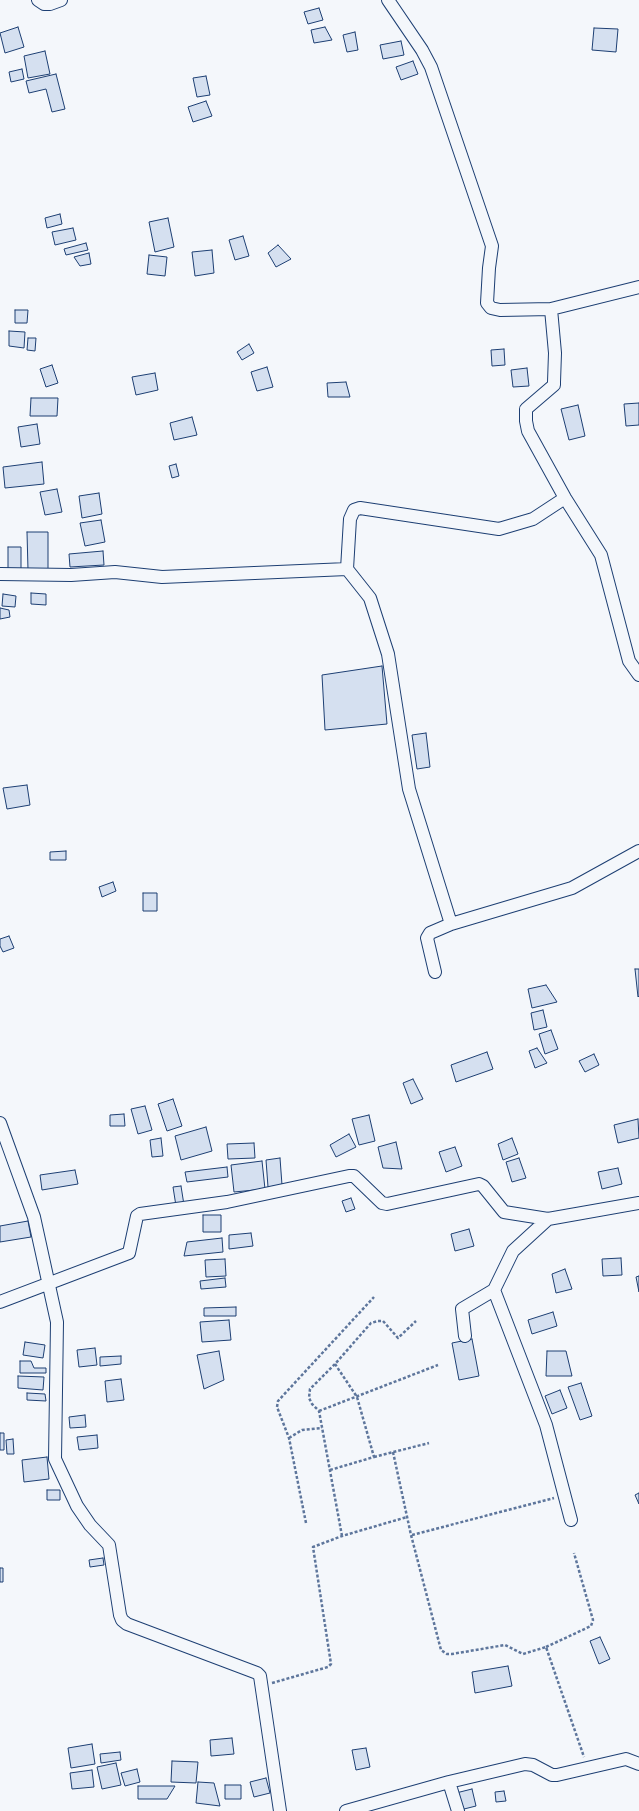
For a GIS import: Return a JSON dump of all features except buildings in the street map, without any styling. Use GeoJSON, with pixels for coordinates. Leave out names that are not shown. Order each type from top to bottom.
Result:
{"type":"FeatureCollection","features":[{"type":"Feature","properties":{"kind":"street"},"geometry":{"type":"LineString","coordinates":[[38,0],[44,4],[50,4],[61,0]]}},
{"type":"Feature","properties":{"kind":"street"},"geometry":{"type":"LineString","coordinates":[[388,0],[422,50],[431,67],[492,246],[487,303],[491,308],[500,310],[550,309],[639,287]]}},
{"type":"Feature","properties":{"kind":"street"},"geometry":{"type":"LineString","coordinates":[[550,309],[555,353],[554,385],[526,409],[526,421],[533,442],[565,498],[601,555],[629,661],[639,675]]}},
{"type":"Feature","properties":{"kind":"street"},"geometry":{"type":"LineString","coordinates":[[451,924],[409,790],[388,654],[370,598],[347,568],[350,519],[354,510],[360,508],[499,529],[533,519],[565,498]]}},
{"type":"Feature","properties":{"kind":"street"},"geometry":{"type":"LineString","coordinates":[[0,574],[71,575],[115,572],[162,577],[347,568]]}},
{"type":"Feature","properties":{"kind":"street"},"geometry":{"type":"LineString","coordinates":[[435,972],[427,938],[430,933],[451,924],[572,888],[639,851]]}},
{"type":"Feature","properties":{"kind":"street"},"geometry":{"type":"LineString","coordinates":[[0,1123],[34,1217],[50,1284],[58,1328],[55,1459],[77,1506],[90,1525],[109,1545],[122,1620],[127,1624],[256,1673],[260,1676],[280,1811]]}},
{"type":"Feature","properties":{"kind":"street"},"geometry":{"type":"LineString","coordinates":[[0,1302],[129,1253],[136,1216],[140,1214],[227,1202],[349,1176],[354,1176],[382,1203],[387,1204],[479,1184],[483,1186],[504,1212],[548,1219],[639,1203]]}},
{"type":"Feature","properties":{"kind":"street"},"geometry":{"type":"LineString","coordinates":[[465,1336],[462,1309],[494,1290],[512,1251],[548,1219]]}},
{"type":"Feature","properties":{"kind":"street"},"geometry":{"type":"LineString","coordinates":[[494,1290],[546,1425],[571,1520]]}},
{"type":"Feature","properties":{"kind":"street"},"geometry":{"type":"LineString","coordinates":[[346,1811],[449,1782],[525,1764],[533,1765],[552,1775],[557,1775],[626,1759],[639,1764]]}},
{"type":"Feature","properties":{"kind":"street"},"geometry":{"type":"LineString","coordinates":[[449,1782],[458,1811]]}},
{"type":"Feature","properties":{"kind":"path"},"geometry":{"type":"LineString","coordinates":[[306,1523],[289,1438],[277,1407],[278,1401],[374,1297]]}},
{"type":"Feature","properties":{"kind":"path"},"geometry":{"type":"LineString","coordinates":[[342,1536],[319,1411],[312,1404],[309,1398],[310,1389],[336,1364],[371,1323],[383,1321],[398,1338],[416,1321]]}},
{"type":"Feature","properties":{"kind":"path"},"geometry":{"type":"LineString","coordinates":[[336,1364],[357,1397],[374,1457]]}},
{"type":"Feature","properties":{"kind":"path"},"geometry":{"type":"LineString","coordinates":[[319,1411],[438,1365]]}},
{"type":"Feature","properties":{"kind":"path"},"geometry":{"type":"LineString","coordinates":[[289,1438],[302,1430],[322,1428]]}},
{"type":"Feature","properties":{"kind":"path"},"geometry":{"type":"LineString","coordinates":[[330,1470],[429,1443]]}},
{"type":"Feature","properties":{"kind":"path"},"geometry":{"type":"LineString","coordinates":[[393,1452],[411,1535],[440,1648],[444,1652],[452,1654],[502,1645],[523,1654],[546,1648],[591,1626],[593,1620],[574,1553]]}},
{"type":"Feature","properties":{"kind":"path"},"geometry":{"type":"LineString","coordinates":[[411,1535],[564,1495]]}},
{"type":"Feature","properties":{"kind":"path"},"geometry":{"type":"LineString","coordinates":[[262,1686],[328,1667],[331,1664],[312,1549],[342,1536],[407,1517]]}},
{"type":"Feature","properties":{"kind":"path"},"geometry":{"type":"LineString","coordinates":[[546,1648],[588,1768]]}}]}
